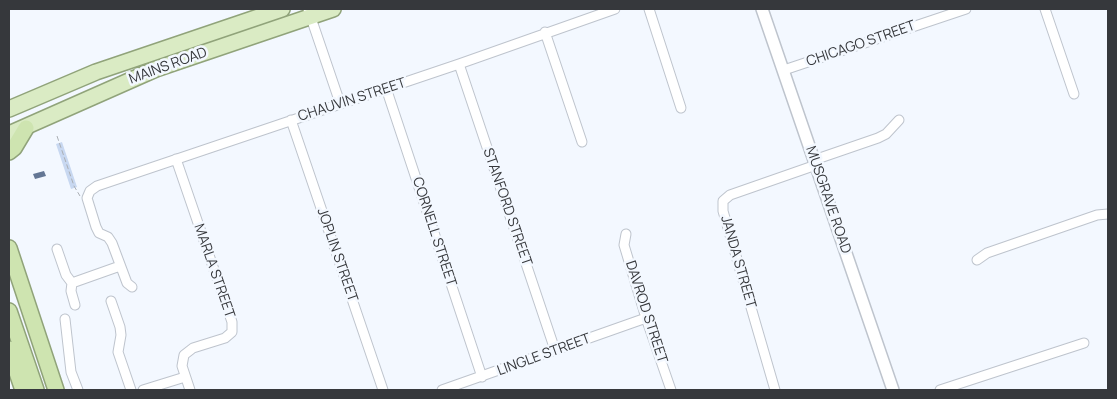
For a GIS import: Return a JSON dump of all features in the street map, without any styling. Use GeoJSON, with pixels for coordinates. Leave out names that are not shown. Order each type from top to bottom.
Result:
{"type":"FeatureCollection","features":[{"type":"Feature","properties":{"kind":"highway"},"geometry":{"type":"LineString","coordinates":[[9,152],[14,148],[26,128]]}},
{"type":"Feature","properties":{"kind":"highway"},"geometry":{"type":"LineString","coordinates":[[9,248],[56,390]]}},
{"type":"Feature","properties":{"kind":"highway"},"geometry":{"type":"LineString","coordinates":[[9,311],[36,390]]}},
{"type":"Feature","properties":{"kind":"highway"},"geometry":{"type":"LineString","coordinates":[[9,349],[23,390]]}},
{"type":"Feature","properties":{"kind":"main road","name":"MAINS ROAD"},"geometry":{"type":"LineString","coordinates":[[9,108],[96,72],[282,9]]}},
{"type":"Feature","properties":{"kind":"main road","name":"MAINS ROAD"},"geometry":{"type":"LineString","coordinates":[[9,134],[148,72],[310,12],[333,9]]}},
{"type":"Feature","properties":{"kind":"street","name":"CHAUVIN STREET"},"geometry":{"type":"LineString","coordinates":[[86,192],[97,186],[459,64],[545,32],[615,9]]}},
{"type":"Feature","properties":{"kind":"street"},"geometry":{"type":"LineString","coordinates":[[649,9],[680,108]]}},
{"type":"Feature","properties":{"kind":"street","name":"MUSGRAVE ROAD"},"geometry":{"type":"LineString","coordinates":[[762,9],[893,390]]}},
{"type":"Feature","properties":{"kind":"street","name":"CHICAGO STREET"},"geometry":{"type":"LineString","coordinates":[[784,70],[966,9]]}},
{"type":"Feature","properties":{"kind":"street"},"geometry":{"type":"LineString","coordinates":[[1045,9],[1074,94]]}},
{"type":"Feature","properties":{"kind":"street"},"geometry":{"type":"LineString","coordinates":[[310,12],[340,103]]}},
{"type":"Feature","properties":{"kind":"street"},"geometry":{"type":"LineString","coordinates":[[545,32],[582,142]]}},
{"type":"Feature","properties":{"kind":"street","name":"STANFORD STREET"},"geometry":{"type":"LineString","coordinates":[[459,64],[555,350]]}},
{"type":"Feature","properties":{"kind":"street","name":"CORNELL STREET"},"geometry":{"type":"LineString","coordinates":[[386,88],[482,377]]}},
{"type":"Feature","properties":{"kind":"street","name":"JOPLIN STREET"},"geometry":{"type":"LineString","coordinates":[[291,120],[383,390]]}},
{"type":"Feature","properties":{"kind":"street"},"geometry":{"type":"LineString","coordinates":[[815,162],[886,134],[899,120]]}},
{"type":"Feature","properties":{"kind":"street","name":"MARLA STREET"},"geometry":{"type":"LineString","coordinates":[[176,159],[232,322],[232,332],[225,338],[193,348],[184,355],[182,366],[185,377]]}},
{"type":"Feature","properties":{"kind":"street","name":"JANDA STREET"},"geometry":{"type":"LineString","coordinates":[[775,390],[723,211],[724,201],[730,195],[815,162]]}},
{"type":"Feature","properties":{"kind":"street"},"geometry":{"type":"LineString","coordinates":[[86,192],[96,227],[99,233],[108,237],[112,243],[126,283],[132,287]]}},
{"type":"Feature","properties":{"kind":"street"},"geometry":{"type":"LineString","coordinates":[[977,260],[987,253],[1097,214],[1108,214]]}},
{"type":"Feature","properties":{"kind":"street","name":"DAVROD STREET"},"geometry":{"type":"LineString","coordinates":[[626,234],[624,245],[646,318],[671,390]]}},
{"type":"Feature","properties":{"kind":"street"},"geometry":{"type":"LineString","coordinates":[[57,249],[66,275],[72,283],[71,291],[75,306]]}},
{"type":"Feature","properties":{"kind":"street"},"geometry":{"type":"LineString","coordinates":[[72,283],[120,266]]}},
{"type":"Feature","properties":{"kind":"street"},"geometry":{"type":"LineString","coordinates":[[111,301],[120,327],[121,335],[118,352],[131,390]]}},
{"type":"Feature","properties":{"kind":"street","name":"LINGLE STREET"},"geometry":{"type":"LineString","coordinates":[[442,390],[646,318]]}},
{"type":"Feature","properties":{"kind":"street"},"geometry":{"type":"LineString","coordinates":[[65,319],[70,372],[78,390]]}},
{"type":"Feature","properties":{"kind":"street"},"geometry":{"type":"LineString","coordinates":[[940,390],[1084,343]]}},
{"type":"Feature","properties":{"kind":"street"},"geometry":{"type":"LineString","coordinates":[[143,390],[185,377],[190,390]]}},
{"type":"Feature","properties":{"kind":"path"},"geometry":{"type":"LineString","coordinates":[[57,136],[74,186],[81,198],[86,192]]}},
{"type":"Feature","properties":{"kind":"shaded area"},"geometry":{"type":"Polygon","coordinates":[[[62,142],[77,187],[71,189],[56,144],[62,142]]]}},
{"type":"Feature","properties":{"kind":"building"},"geometry":{"type":"Polygon","coordinates":[[[44,171],[46,176],[35,179],[33,174],[44,171]]]}}]}
